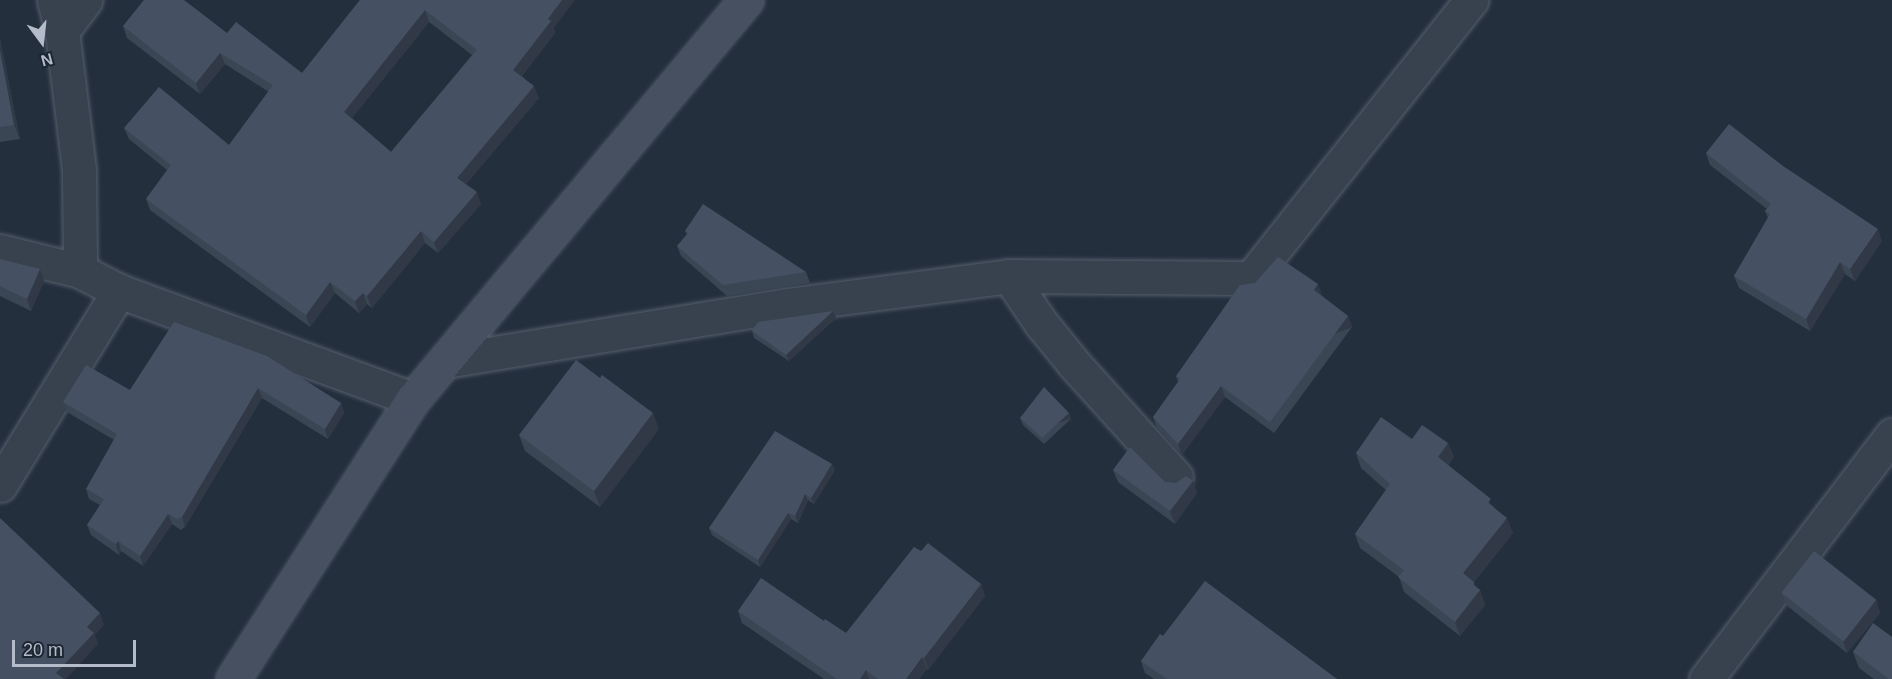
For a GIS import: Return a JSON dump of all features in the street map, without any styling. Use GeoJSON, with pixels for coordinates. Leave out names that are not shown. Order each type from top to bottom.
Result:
{"type":"FeatureCollection","features":[{"type":"Feature","properties":{"kind":"main road"},"geometry":{"type":"LineString","coordinates":[[233,679],[413,399],[746,0]]}},
{"type":"Feature","properties":{"kind":"street"},"geometry":{"type":"LineString","coordinates":[[54,0],[62,32],[79,170],[80,271]]}},
{"type":"Feature","properties":{"kind":"street"},"geometry":{"type":"LineString","coordinates":[[62,32],[86,0]]}},
{"type":"Feature","properties":{"kind":"street"},"geometry":{"type":"LineString","coordinates":[[445,361],[787,305],[1009,276],[1251,278],[1471,0]]}},
{"type":"Feature","properties":{"kind":"street"},"geometry":{"type":"LineString","coordinates":[[0,250],[80,271],[119,291],[413,399]]}},
{"type":"Feature","properties":{"kind":"street"},"geometry":{"type":"LineString","coordinates":[[1009,276],[1040,322],[1074,364],[1176,477]]}},
{"type":"Feature","properties":{"kind":"street"},"geometry":{"type":"LineString","coordinates":[[0,485],[119,291]]}},
{"type":"Feature","properties":{"kind":"street"},"geometry":{"type":"LineString","coordinates":[[1706,679],[1892,435]]}},
{"type":"Feature","properties":{"kind":"building"},"geometry":{"type":"Polygon","coordinates":[[[144,0],[184,0],[227,33],[236,22],[302,73],[360,0],[562,0],[548,19],[551,21],[513,70],[534,86],[457,178],[477,192],[434,242],[421,231],[367,296],[363,293],[355,301],[330,282],[306,315],[146,199],[171,165],[124,128],[159,87],[229,145],[273,85],[220,53],[196,83],[123,26],[144,0]],[[425,10],[344,112],[391,152],[477,50],[425,10]]]}},
{"type":"Feature","properties":{"kind":"building"},"geometry":{"type":"Polygon","coordinates":[[[0,51],[14,125],[0,127],[0,51]]]}},
{"type":"Feature","properties":{"kind":"building"},"geometry":{"type":"Polygon","coordinates":[[[1729,124],[1783,166],[1878,229],[1850,269],[1840,262],[1806,319],[1734,276],[1770,214],[1765,211],[1771,204],[1706,153],[1729,124]]]}},
{"type":"Feature","properties":{"kind":"building"},"geometry":{"type":"Polygon","coordinates":[[[703,204],[806,272],[723,285],[677,246],[688,233],[685,231],[703,204]]]}},
{"type":"Feature","properties":{"kind":"building"},"geometry":{"type":"Polygon","coordinates":[[[1278,257],[1318,284],[1314,290],[1348,316],[1270,422],[1221,386],[1178,444],[1153,417],[1180,379],[1176,376],[1240,285],[1255,283],[1278,257]]]}},
{"type":"Feature","properties":{"kind":"building"},"geometry":{"type":"Polygon","coordinates":[[[0,259],[40,269],[27,299],[0,286],[0,259]]]}},
{"type":"Feature","properties":{"kind":"building"},"geometry":{"type":"Polygon","coordinates":[[[833,311],[786,355],[752,331],[758,322],[833,311]]]}},
{"type":"Feature","properties":{"kind":"building"},"geometry":{"type":"Polygon","coordinates":[[[174,322],[267,356],[341,403],[325,429],[258,388],[182,517],[177,519],[168,514],[140,556],[118,541],[116,544],[87,525],[104,499],[86,489],[117,434],[63,402],[86,365],[130,390],[174,322]]]}},
{"type":"Feature","properties":{"kind":"building"},"geometry":{"type":"Polygon","coordinates":[[[576,360],[600,378],[602,375],[653,413],[594,491],[519,435],[576,360]]]}},
{"type":"Feature","properties":{"kind":"building"},"geometry":{"type":"Polygon","coordinates":[[[1044,387],[1069,413],[1042,438],[1020,418],[1044,387]]]}},
{"type":"Feature","properties":{"kind":"building"},"geometry":{"type":"Polygon","coordinates":[[[1381,417],[1412,439],[1422,425],[1448,443],[1438,457],[1491,499],[1488,503],[1507,518],[1463,573],[1480,590],[1455,622],[1398,577],[1404,570],[1355,534],[1390,484],[1356,453],[1381,417]]]}},
{"type":"Feature","properties":{"kind":"building"},"geometry":{"type":"Polygon","coordinates":[[[775,431],[832,464],[811,498],[805,494],[795,516],[788,513],[758,560],[709,528],[775,431]]]}},
{"type":"Feature","properties":{"kind":"building"},"geometry":{"type":"Polygon","coordinates":[[[1130,447],[1165,482],[1176,483],[1186,476],[1193,481],[1170,511],[1113,470],[1130,447]]]}},
{"type":"Feature","properties":{"kind":"building"},"geometry":{"type":"Polygon","coordinates":[[[0,518],[100,613],[87,627],[94,633],[56,673],[64,679],[0,679],[0,518]]]}},
{"type":"Feature","properties":{"kind":"building"},"geometry":{"type":"Polygon","coordinates":[[[928,543],[981,584],[906,679],[878,679],[866,670],[860,679],[837,679],[738,611],[761,578],[824,621],[825,619],[846,633],[914,547],[921,551],[928,543]]]}},
{"type":"Feature","properties":{"kind":"building"},"geometry":{"type":"Polygon","coordinates":[[[1814,551],[1876,600],[1844,641],[1781,593],[1814,551]]]}},
{"type":"Feature","properties":{"kind":"building"},"geometry":{"type":"Polygon","coordinates":[[[1205,581],[1337,679],[1167,679],[1141,661],[1160,634],[1163,636],[1205,581]]]}},
{"type":"Feature","properties":{"kind":"building"},"geometry":{"type":"Polygon","coordinates":[[[1873,623],[1892,637],[1892,679],[1853,652],[1873,623]]]}}]}
